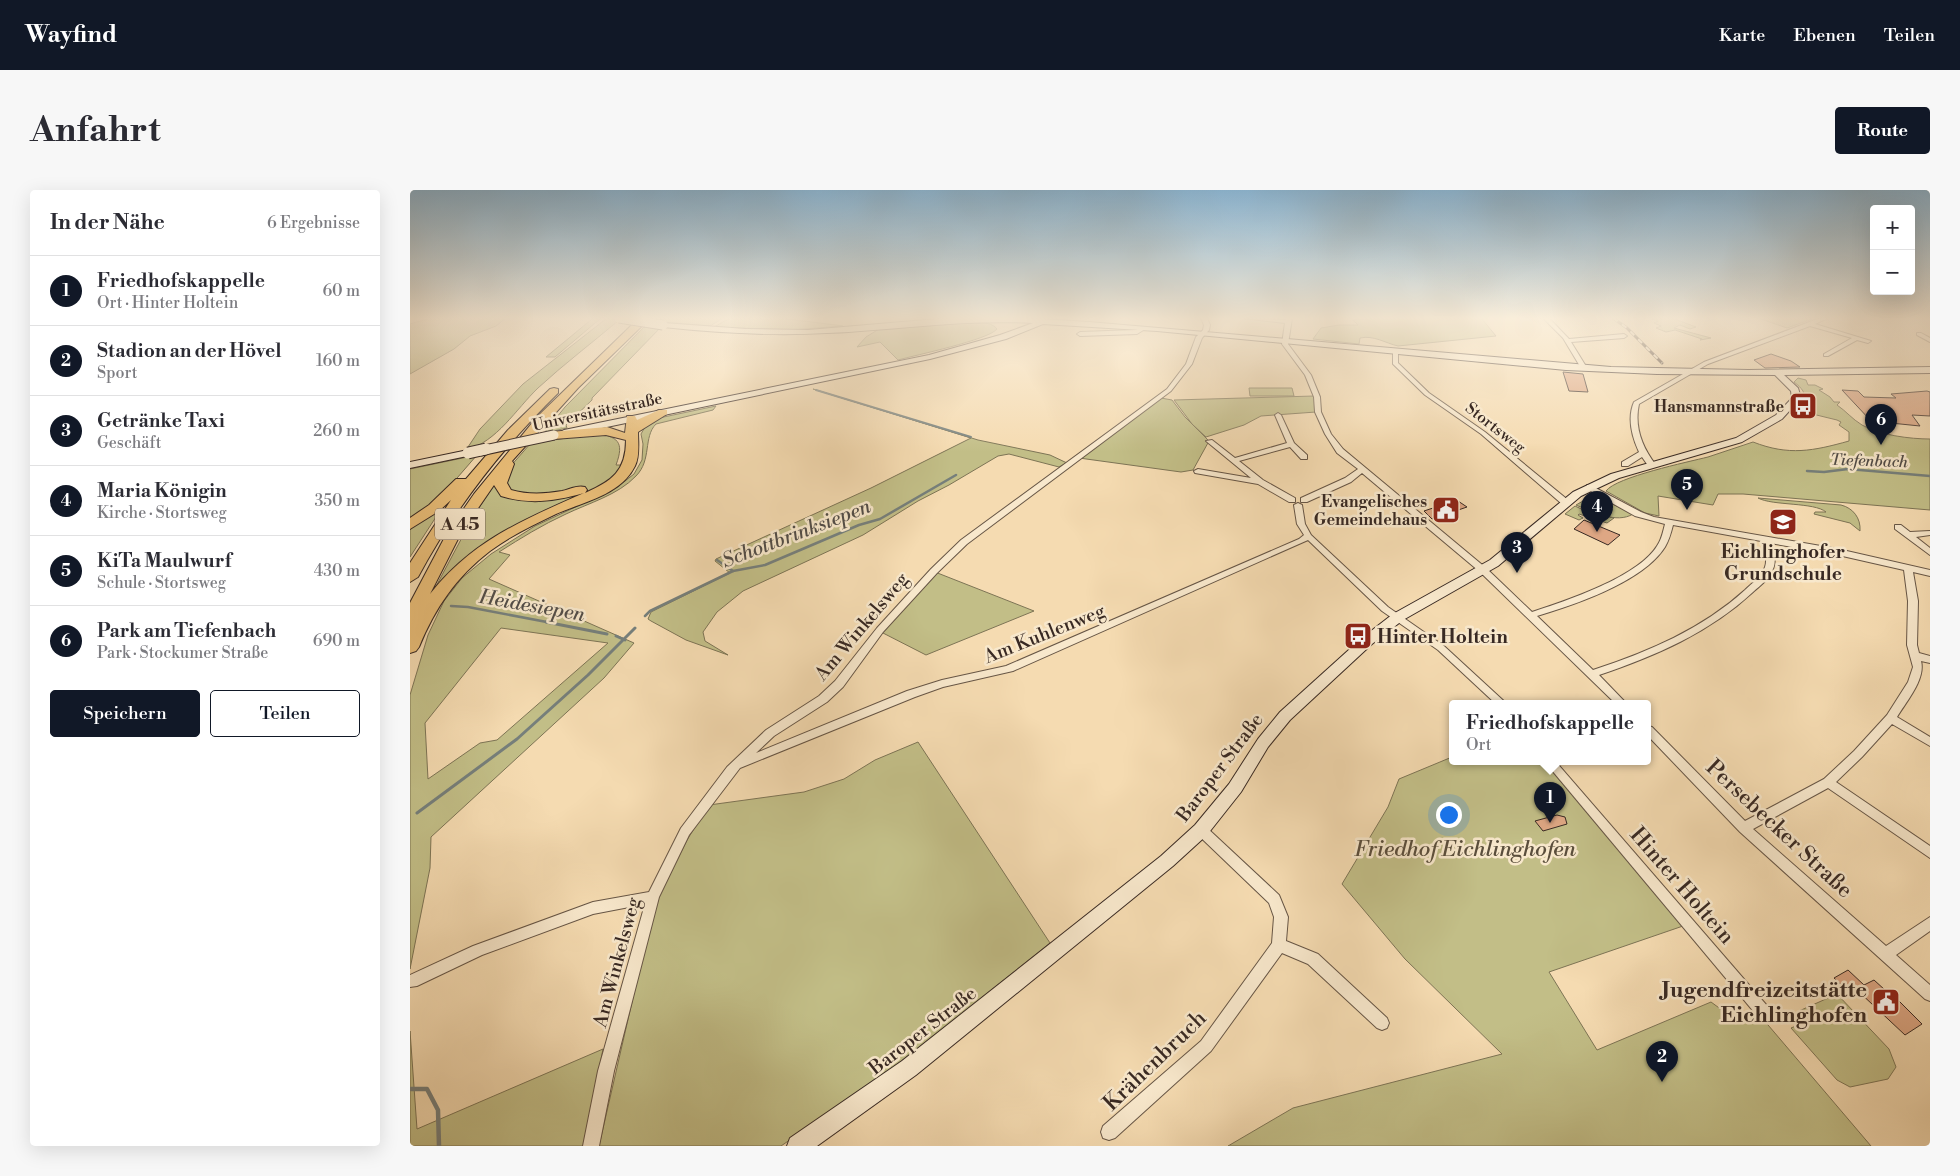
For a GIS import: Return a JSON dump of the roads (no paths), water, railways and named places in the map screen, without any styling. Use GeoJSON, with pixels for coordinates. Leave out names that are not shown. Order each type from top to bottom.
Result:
{"type":"FeatureCollection","features":[{"type":"Feature","properties":{"kind":"highway","name":"A 45"},"geometry":{"type":"LineString","coordinates":[[410,577],[440,526],[468,486],[506,439],[583,363]]}},
{"type":"Feature","properties":{"kind":"highway","name":"A 45"},"geometry":{"type":"LineString","coordinates":[[410,621],[435,569],[462,520],[505,459],[599,363]]}},
{"type":"Feature","properties":{"kind":"highway"},"geometry":{"type":"LineString","coordinates":[[554,435],[607,431],[626,427],[640,423],[663,412]]}},
{"type":"Feature","properties":{"kind":"highway"},"geometry":{"type":"LineString","coordinates":[[526,436],[521,448],[502,474],[500,483],[506,493],[536,498],[574,492],[614,474],[626,460],[626,427]]}},
{"type":"Feature","properties":{"kind":"highway"},"geometry":{"type":"LineString","coordinates":[[410,647],[431,601],[448,580],[471,559],[519,527],[595,493],[623,474],[631,462],[626,427]]}},
{"type":"Feature","properties":{"kind":"highway"},"geometry":{"type":"LineString","coordinates":[[410,525],[443,501],[486,452],[506,439]]}},
{"type":"Feature","properties":{"kind":"main road","name":"Universitätsstraße"},"geometry":{"type":"LineString","coordinates":[[663,412],[900,363]]}},
{"type":"Feature","properties":{"kind":"main road"},"geometry":{"type":"LineString","coordinates":[[1520,363],[1584,368],[1778,374],[1930,370]]}},
{"type":"Feature","properties":{"kind":"main road"},"geometry":{"type":"LineString","coordinates":[[1652,465],[1739,440],[1779,417],[1795,402],[1797,395],[1778,374]]}},
{"type":"Feature","properties":{"kind":"main road","name":"Universitätsstraße"},"geometry":{"type":"LineString","coordinates":[[410,465],[554,435]]}},
{"type":"Feature","properties":{"kind":"main road","name":"Baroper Straße"},"geometry":{"type":"LineString","coordinates":[[798,1146],[910,1068],[1167,861],[1201,830],[1235,788],[1284,716],[1367,641],[1398,617],[1483,570],[1505,554],[1565,502],[1615,476],[1652,465]]}},
{"type":"Feature","properties":{"kind":"street","name":"Am Winkelsweg"},"geometry":{"type":"LineString","coordinates":[[591,1146],[606,1071],[653,897],[685,832],[731,770],[770,733],[823,699],[839,684],[899,609],[934,571],[974,533],[1169,390],[1190,363]]}},
{"type":"Feature","properties":{"kind":"street"},"geometry":{"type":"LineString","coordinates":[[1298,363],[1312,382],[1318,412],[1334,444],[1349,460],[1363,469],[1483,570],[1618,700]]}},
{"type":"Feature","properties":{"kind":"street","name":"Stortsweg"},"geometry":{"type":"LineString","coordinates":[[1395,363],[1422,390],[1483,432],[1565,502]]}},
{"type":"Feature","properties":{"kind":"street"},"geometry":{"type":"LineString","coordinates":[[1581,363],[1584,368]]}},
{"type":"Feature","properties":{"kind":"street"},"geometry":{"type":"LineString","coordinates":[[1652,465],[1642,454],[1633,413],[1635,404],[1706,363],[1711,368],[1722,372]]}},
{"type":"Feature","properties":{"kind":"street"},"geometry":{"type":"LineString","coordinates":[[1278,415],[1294,450],[1304,457]]}},
{"type":"Feature","properties":{"kind":"street"},"geometry":{"type":"LineString","coordinates":[[1210,441],[1260,482],[1298,502]]}},
{"type":"Feature","properties":{"kind":"street"},"geometry":{"type":"LineString","coordinates":[[1235,460],[1291,444]]}},
{"type":"Feature","properties":{"kind":"street"},"geometry":{"type":"LineString","coordinates":[[1625,464],[1642,454]]}},
{"type":"Feature","properties":{"kind":"street"},"geometry":{"type":"LineString","coordinates":[[1298,502],[1348,480],[1363,469]]}},
{"type":"Feature","properties":{"kind":"street"},"geometry":{"type":"LineString","coordinates":[[1198,471],[1260,482]]}},
{"type":"Feature","properties":{"kind":"street"},"geometry":{"type":"LineString","coordinates":[[1590,488],[1638,514],[1669,522],[1765,539],[1930,573]]}},
{"type":"Feature","properties":{"kind":"street"},"geometry":{"type":"LineString","coordinates":[[1298,502],[1301,524],[1308,536],[1385,609],[1441,648],[1498,700]]}},
{"type":"Feature","properties":{"kind":"street"},"geometry":{"type":"LineString","coordinates":[[1531,616],[1569,604],[1637,570],[1659,550],[1666,538],[1669,522]]}},
{"type":"Feature","properties":{"kind":"street"},"geometry":{"type":"LineString","coordinates":[[1898,528],[1910,535],[1930,552]]}},
{"type":"Feature","properties":{"kind":"street"},"geometry":{"type":"LineString","coordinates":[[1910,535],[1928,533]]}},
{"type":"Feature","properties":{"kind":"street","name":"Am Kuhlenweg"},"geometry":{"type":"LineString","coordinates":[[731,770],[759,755],[911,694],[942,684],[1009,669],[1222,578],[1284,550],[1308,536]]}},
{"type":"Feature","properties":{"kind":"street"},"geometry":{"type":"LineString","coordinates":[[1592,674],[1626,663],[1687,637],[1738,602],[1765,577],[1770,567],[1765,539]]}},
{"type":"Feature","properties":{"kind":"street"},"geometry":{"type":"LineString","coordinates":[[1744,828],[1828,782],[1858,754],[1891,718],[1913,682],[1918,667],[1912,645],[1913,602],[1908,567]]}},
{"type":"Feature","properties":{"kind":"street"},"geometry":{"type":"LineString","coordinates":[[1915,655],[1930,660]]}},
{"type":"Feature","properties":{"kind":"street"},"geometry":{"type":"LineString","coordinates":[[1891,718],[1930,742]]}},
{"type":"Feature","properties":{"kind":"street","name":"Persebecker Straße"},"geometry":{"type":"LineString","coordinates":[[1651,733],[1744,828],[1930,994]]}},
{"type":"Feature","properties":{"kind":"street","name":"Hinter Holtein"},"geometry":{"type":"LineString","coordinates":[[1553,765],[1764,1013]]}},
{"type":"Feature","properties":{"kind":"street"},"geometry":{"type":"LineString","coordinates":[[1828,782],[1930,853]]}},
{"type":"Feature","properties":{"kind":"street"},"geometry":{"type":"LineString","coordinates":[[1201,830],[1274,898],[1281,917],[1279,945],[1313,959],[1382,1023]]}},
{"type":"Feature","properties":{"kind":"street"},"geometry":{"type":"LineString","coordinates":[[412,981],[478,950],[592,908],[653,897]]}},
{"type":"Feature","properties":{"kind":"street"},"geometry":{"type":"LineString","coordinates":[[1885,954],[1930,923]]}},
{"type":"Feature","properties":{"kind":"street","name":"Krähenbruch"},"geometry":{"type":"LineString","coordinates":[[1109,1132],[1206,1046],[1279,945]]}},
{"type":"Feature","properties":{"kind":"waterway","name":"Schottbrinksiepen"},"geometry":{"type":"LineString","coordinates":[[816,390],[971,437]]}},
{"type":"Feature","properties":{"kind":"waterway","name":"Tiefenbach"},"geometry":{"type":"LineString","coordinates":[[1807,471],[1824,472],[1848,469],[1930,476]]}},
{"type":"Feature","properties":{"kind":"waterway","name":"Schottbrinksiepen"},"geometry":{"type":"LineString","coordinates":[[733,571],[765,565],[859,525],[880,519],[956,475]]}},
{"type":"Feature","properties":{"kind":"waterway"},"geometry":{"type":"LineString","coordinates":[[717,560],[733,571]]}},
{"type":"Feature","properties":{"kind":"waterway","name":"Schottbrinksiepen"},"geometry":{"type":"LineString","coordinates":[[645,616],[650,611],[733,571]]}},
{"type":"Feature","properties":{"kind":"waterway","name":"Heidesiepen"},"geometry":{"type":"LineString","coordinates":[[451,606],[468,607],[552,623]]}},
{"type":"Feature","properties":{"kind":"waterway","name":"Heidesiepen"},"geometry":{"type":"LineString","coordinates":[[546,622],[607,634]]}},
{"type":"Feature","properties":{"kind":"waterway","name":"Schottbrinksiepen"},"geometry":{"type":"LineString","coordinates":[[624,639],[635,628]]}},
{"type":"Feature","properties":{"kind":"waterway","name":"Heidesiepen"},"geometry":{"type":"LineString","coordinates":[[616,636],[624,639]]}},
{"type":"Feature","properties":{"kind":"waterway"},"geometry":{"type":"LineString","coordinates":[[417,813],[517,739],[588,675],[624,639]]}},
{"type":"Feature","properties":{"kind":"waterway"},"geometry":{"type":"LineString","coordinates":[[411,1089],[427,1089],[438,1110],[439,1146]]}},
{"type":"Feature","properties":{"kind":"place","name":"Hansmannstraße"},"geometry":{"type":"Point","coordinates":[1803,406]}},
{"type":"Feature","properties":{"kind":"place","name":"Park am Tiefenbach"},"geometry":{"type":"Point","coordinates":[1881,445]}},
{"type":"Feature","properties":{"kind":"place","name":"Evangelisches Gemeindehaus"},"geometry":{"type":"Point","coordinates":[1446,510]}},
{"type":"Feature","properties":{"kind":"place","name":"KiTa Maulwurf"},"geometry":{"type":"Point","coordinates":[1687,510]}},
{"type":"Feature","properties":{"kind":"place","name":"Eichlinghofer Grundschule"},"geometry":{"type":"Point","coordinates":[1783,522]}},
{"type":"Feature","properties":{"kind":"place","name":"Maria Königin"},"geometry":{"type":"Point","coordinates":[1597,532]}},
{"type":"Feature","properties":{"kind":"place","name":"Getränke Taxi"},"geometry":{"type":"Point","coordinates":[1517,573]}},
{"type":"Feature","properties":{"kind":"place","name":"Hinter Holtein"},"geometry":{"type":"Point","coordinates":[1358,636]}},
{"type":"Feature","properties":{"kind":"place","name":"Friedhofskappelle"},"geometry":{"type":"Point","coordinates":[1550,823]}},
{"type":"Feature","properties":{"kind":"place","name":"Jugendfreizeitstätte Eichlinghofen"},"geometry":{"type":"Point","coordinates":[1886,1002]}},
{"type":"Feature","properties":{"kind":"place","name":"Stadion an der Hövel"},"geometry":{"type":"Point","coordinates":[1662,1082]}},
{"type":"Feature","properties":{"kind":"park label","name":"Friedhof Eichlinghofen"},"geometry":{"type":"Point","coordinates":[1465,848]}}]}
